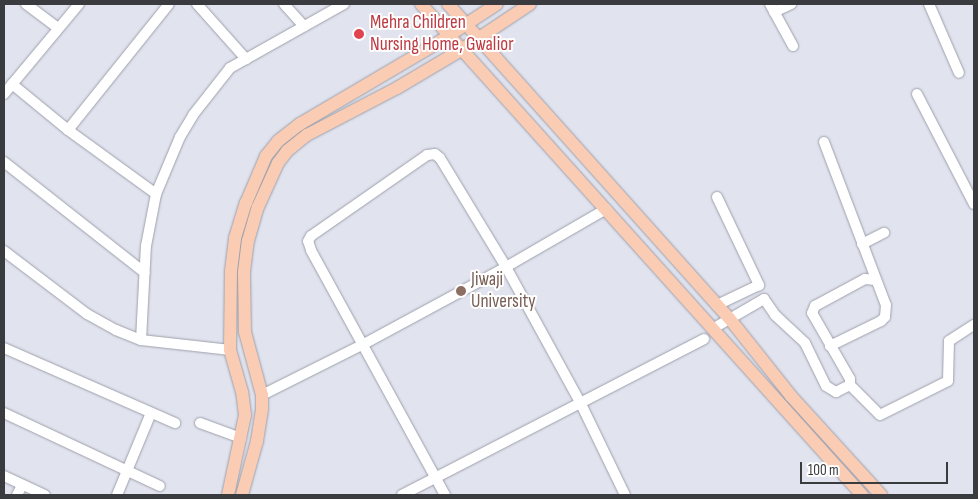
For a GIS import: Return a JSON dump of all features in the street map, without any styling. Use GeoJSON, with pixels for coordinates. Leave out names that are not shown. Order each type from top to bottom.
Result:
{"type":"FeatureCollection","features":[{"type":"Feature","properties":{"kind":"main road"},"geometry":{"type":"LineString","coordinates":[[421,4],[862,495]]}},
{"type":"Feature","properties":{"kind":"main road"},"geometry":{"type":"LineString","coordinates":[[448,4],[729,318],[791,396],[881,495]]}},
{"type":"Feature","properties":{"kind":"main road"},"geometry":{"type":"LineString","coordinates":[[228,495],[241,438],[244,403],[230,350],[230,271],[235,238],[266,156],[278,141],[300,124],[497,4]]}},
{"type":"Feature","properties":{"kind":"main road"},"geometry":{"type":"LineString","coordinates":[[242,495],[261,422],[262,395],[252,364],[245,332],[244,272],[248,241],[270,178],[287,151],[307,135],[397,88],[461,50],[530,4]]}},
{"type":"Feature","properties":{"kind":"main road"},"geometry":{"type":"LineString","coordinates":[[258,173],[270,178]]}},
{"type":"Feature","properties":{"kind":"main road"},"geometry":{"type":"LineString","coordinates":[[236,369],[252,364]]}},
{"type":"Feature","properties":{"kind":"street"},"geometry":{"type":"LineString","coordinates":[[26,4],[58,28]]}},
{"type":"Feature","properties":{"kind":"street"},"geometry":{"type":"LineString","coordinates":[[4,94],[79,4]]}},
{"type":"Feature","properties":{"kind":"street"},"geometry":{"type":"LineString","coordinates":[[68,130],[169,4]]}},
{"type":"Feature","properties":{"kind":"street"},"geometry":{"type":"LineString","coordinates":[[197,4],[246,59]]}},
{"type":"Feature","properties":{"kind":"street"},"geometry":{"type":"LineString","coordinates":[[284,4],[304,26]]}},
{"type":"Feature","properties":{"kind":"street"},"geometry":{"type":"LineString","coordinates":[[141,340],[146,246],[156,194],[180,137],[193,115],[230,68],[344,4]]}},
{"type":"Feature","properties":{"kind":"street"},"geometry":{"type":"LineString","coordinates":[[791,4],[772,8],[793,46]]}},
{"type":"Feature","properties":{"kind":"street"},"geometry":{"type":"LineString","coordinates":[[929,4],[959,73]]}},
{"type":"Feature","properties":{"kind":"street"},"geometry":{"type":"LineString","coordinates":[[12,84],[68,130],[156,194]]}},
{"type":"Feature","properties":{"kind":"street"},"geometry":{"type":"LineString","coordinates":[[917,94],[974,204]]}},
{"type":"Feature","properties":{"kind":"street"},"geometry":{"type":"LineString","coordinates":[[824,142],[874,280],[886,305],[885,317],[830,346]]}},
{"type":"Feature","properties":{"kind":"street"},"geometry":{"type":"LineString","coordinates":[[445,495],[310,250],[308,241],[311,236],[427,155],[435,154],[440,158],[506,267],[581,404],[625,495]]}},
{"type":"Feature","properties":{"kind":"street"},"geometry":{"type":"LineString","coordinates":[[4,162],[145,273]]}},
{"type":"Feature","properties":{"kind":"street"},"geometry":{"type":"LineString","coordinates":[[717,197],[764,299],[775,315],[805,343],[826,386],[836,392],[850,385]]}},
{"type":"Feature","properties":{"kind":"street"},"geometry":{"type":"LineString","coordinates":[[262,395],[362,345],[506,267],[606,209]]}},
{"type":"Feature","properties":{"kind":"street"},"geometry":{"type":"LineString","coordinates":[[862,244],[884,233]]}},
{"type":"Feature","properties":{"kind":"street"},"geometry":{"type":"LineString","coordinates":[[4,251],[87,314],[116,330],[141,340],[230,350]]}},
{"type":"Feature","properties":{"kind":"street"},"geometry":{"type":"LineString","coordinates":[[874,280],[865,279],[815,306],[812,313],[850,379],[850,385],[880,415],[948,381],[949,341],[974,325]]}},
{"type":"Feature","properties":{"kind":"street"},"geometry":{"type":"LineString","coordinates":[[717,306],[759,285]]}},
{"type":"Feature","properties":{"kind":"street"},"geometry":{"type":"LineString","coordinates":[[714,328],[764,299]]}},
{"type":"Feature","properties":{"kind":"street"},"geometry":{"type":"LineString","coordinates":[[402,495],[704,339]]}},
{"type":"Feature","properties":{"kind":"street"},"geometry":{"type":"LineString","coordinates":[[4,348],[175,424]]}},
{"type":"Feature","properties":{"kind":"street"},"geometry":{"type":"LineString","coordinates":[[4,413],[160,486]]}},
{"type":"Feature","properties":{"kind":"street"},"geometry":{"type":"LineString","coordinates":[[117,495],[151,413]]}},
{"type":"Feature","properties":{"kind":"street"},"geometry":{"type":"LineString","coordinates":[[200,423],[241,438]]}},
{"type":"Feature","properties":{"kind":"street"},"geometry":{"type":"LineString","coordinates":[[4,476],[45,495]]}},
{"type":"Feature","properties":{"kind":"street"},"geometry":{"type":"LineString","coordinates":[[17,495],[22,485]]}},
{"type":"Feature","properties":{"kind":"place","name":"Mehra Children Nursing Home, Gwalior"},"geometry":{"type":"Point","coordinates":[359,34]}},
{"type":"Feature","properties":{"kind":"place","name":"Jiwaji University"},"geometry":{"type":"Point","coordinates":[461,291]}}]}
